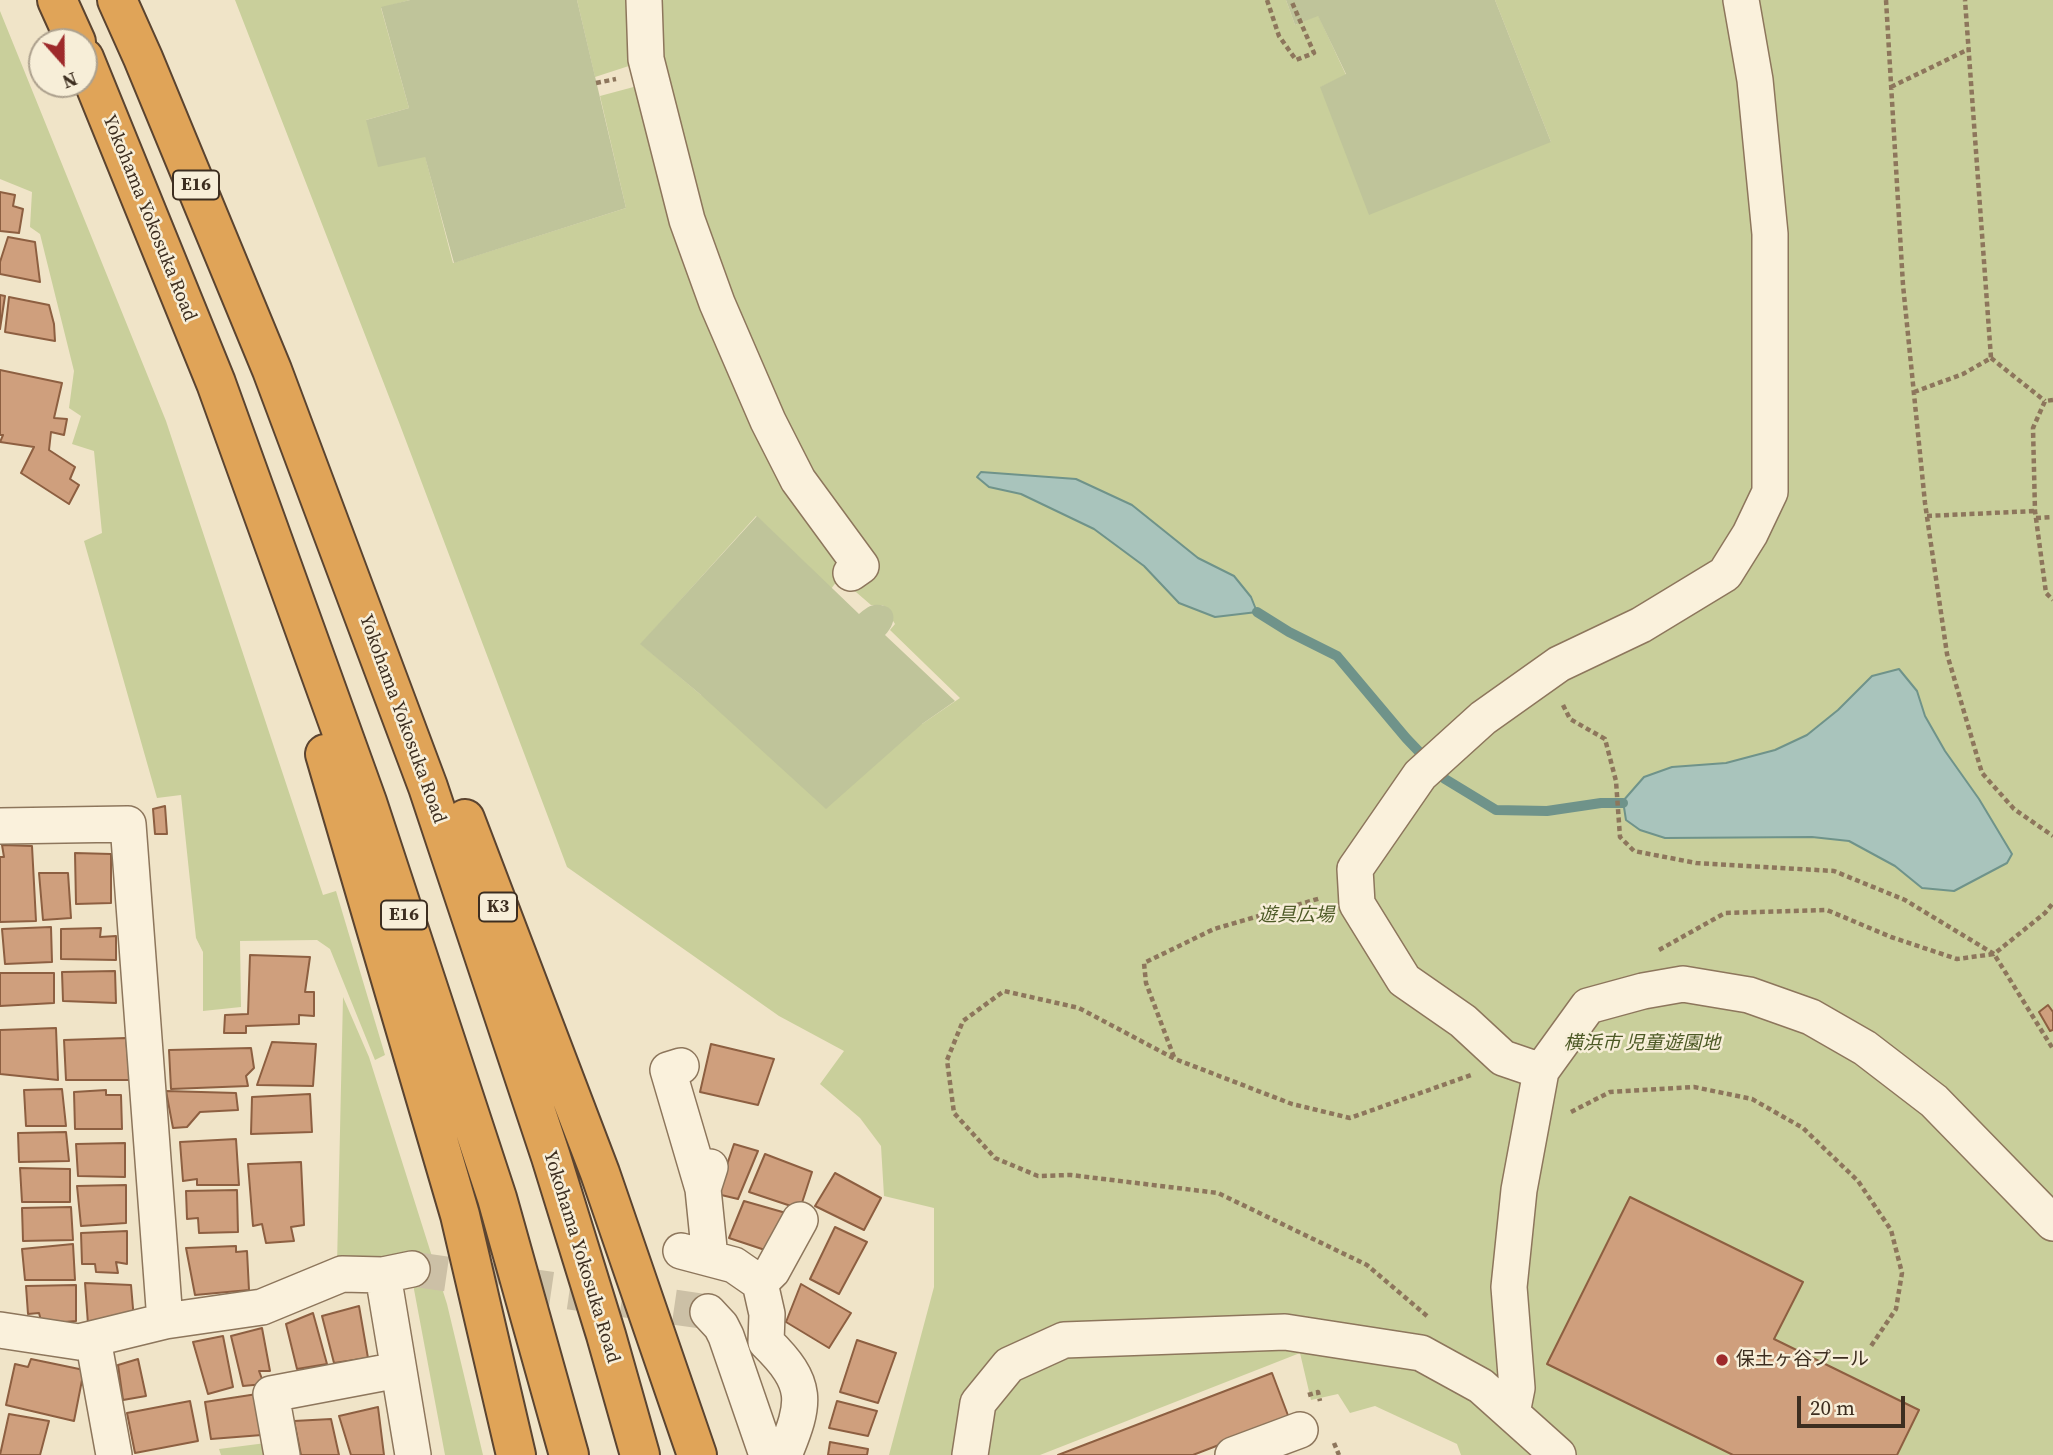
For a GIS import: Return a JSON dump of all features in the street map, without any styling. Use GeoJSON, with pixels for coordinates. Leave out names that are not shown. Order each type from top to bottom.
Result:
{"type":"FeatureCollection","features":[{"type":"Feature","properties":{"kind":"highway"},"geometry":{"type":"LineString","coordinates":[[57,0],[70,28]]}},
{"type":"Feature","properties":{"kind":"highway","name":"Yokohama Yokosuka Road"},"geometry":{"type":"LineString","coordinates":[[117,0],[144,58],[272,370],[428,787],[559,1182],[640,1455]]}},
{"type":"Feature","properties":{"kind":"highway","name":"Yokohama Yokosuka Road"},"geometry":{"type":"LineString","coordinates":[[98,92],[216,383],[372,815],[497,1198],[569,1455]]}},
{"type":"Feature","properties":{"kind":"highway","name":"K3"},"geometry":{"type":"LineString","coordinates":[[272,370],[449,777],[600,1173],[696,1455]]}},
{"type":"Feature","properties":{"kind":"highway"},"geometry":{"type":"LineString","coordinates":[[216,383],[460,1215],[516,1455]]}},
{"type":"Feature","properties":{"kind":"street"},"geometry":{"type":"LineString","coordinates":[[644,0],[646,59],[643,73],[687,220],[718,303],[768,421],[798,480],[861,566],[851,573]]}},
{"type":"Feature","properties":{"kind":"street"},"geometry":{"type":"LineString","coordinates":[[1541,1070],[1503,1058],[1463,1020],[1404,980],[1357,904],[1354,869],[1420,775],[1483,718],[1559,664],[1641,625],[1726,574],[1750,534],[1770,492],[1770,234],[1755,80],[1741,0]]}},
{"type":"Feature","properties":{"kind":"street"},"geometry":{"type":"LineString","coordinates":[[0,826],[128,824],[165,1321]]}},
{"type":"Feature","properties":{"kind":"street"},"geometry":{"type":"LineString","coordinates":[[1512,1413],[1517,1388],[1509,1287],[1519,1189],[1541,1070],[1588,1006],[1643,991],[1683,984],[1749,995],[1811,1017],[1865,1048],[1934,1101],[2053,1223]]}},
{"type":"Feature","properties":{"kind":"street"},"geometry":{"type":"LineString","coordinates":[[681,1066],[668,1070],[703,1189]]}},
{"type":"Feature","properties":{"kind":"street"},"geometry":{"type":"LineString","coordinates":[[716,1147],[703,1189],[695,1255],[734,1265],[760,1283],[767,1314],[766,1342],[785,1361],[802,1394],[798,1421],[783,1455]]}},
{"type":"Feature","properties":{"kind":"street"},"geometry":{"type":"LineString","coordinates":[[760,1283],[772,1270],[800,1220]]}},
{"type":"Feature","properties":{"kind":"street"},"geometry":{"type":"LineString","coordinates":[[0,1330],[79,1342],[165,1321],[262,1307],[342,1274],[397,1272],[398,1370],[413,1455]]}},
{"type":"Feature","properties":{"kind":"street"},"geometry":{"type":"LineString","coordinates":[[708,1312],[726,1336],[767,1455]]}},
{"type":"Feature","properties":{"kind":"street"},"geometry":{"type":"LineString","coordinates":[[970,1455],[978,1403],[1001,1374],[1009,1365],[1064,1340],[1285,1332],[1421,1353],[1481,1386],[1558,1455]]}},
{"type":"Feature","properties":{"kind":"street"},"geometry":{"type":"LineString","coordinates":[[93,1339],[114,1455]]}},
{"type":"Feature","properties":{"kind":"street"},"geometry":{"type":"LineString","coordinates":[[282,1455],[271,1394],[398,1370]]}},
{"type":"Feature","properties":{"kind":"street"},"geometry":{"type":"LineString","coordinates":[[1233,1455],[1300,1430]]}},
{"type":"Feature","properties":{"kind":"path"},"geometry":{"type":"LineString","coordinates":[[1267,0],[1279,36],[1296,60],[1314,53],[1291,0]]}},
{"type":"Feature","properties":{"kind":"path"},"geometry":{"type":"LineString","coordinates":[[1886,0],[1903,285],[1927,516],[1947,654],[1982,773],[2014,809],[2053,836]]}},
{"type":"Feature","properties":{"kind":"path"},"geometry":{"type":"LineString","coordinates":[[1965,0],[1991,358],[2045,401],[2053,400]]}},
{"type":"Feature","properties":{"kind":"path"},"geometry":{"type":"LineString","coordinates":[[1891,87],[1969,49]]}},
{"type":"Feature","properties":{"kind":"path"},"geometry":{"type":"LineString","coordinates":[[1914,392],[1963,374],[1991,358]]}},
{"type":"Feature","properties":{"kind":"path"},"geometry":{"type":"LineString","coordinates":[[2045,401],[2033,428],[2035,511],[2046,593],[2053,600]]}},
{"type":"Feature","properties":{"kind":"path"},"geometry":{"type":"LineString","coordinates":[[1927,516],[2035,511]]}},
{"type":"Feature","properties":{"kind":"path"},"geometry":{"type":"LineString","coordinates":[[2036,518],[2053,517]]}},
{"type":"Feature","properties":{"kind":"path"},"geometry":{"type":"LineString","coordinates":[[1546,673],[1570,719],[1605,739],[1616,781],[1620,837],[1634,851],[1696,863],[1834,871],[1905,900],[1994,954],[2053,1049]]}},
{"type":"Feature","properties":{"kind":"path"},"geometry":{"type":"LineString","coordinates":[[1175,1059],[1146,984],[1144,963],[1214,929],[1334,894]]}},
{"type":"Feature","properties":{"kind":"path"},"geometry":{"type":"LineString","coordinates":[[1658,951],[1725,913],[1827,910],[1891,937],[1957,959],[1994,954],[2045,913],[2053,903]]}},
{"type":"Feature","properties":{"kind":"path"},"geometry":{"type":"LineString","coordinates":[[1433,1322],[1367,1265],[1218,1193],[1070,1175],[1038,1175],[995,1158],[954,1113],[947,1060],[963,1021],[1004,991],[1079,1008],[1175,1059],[1292,1104],[1350,1118],[1486,1070],[1503,1058]]}},
{"type":"Feature","properties":{"kind":"path"},"geometry":{"type":"LineString","coordinates":[[1530,1133],[1610,1092],[1694,1087],[1752,1099],[1803,1128],[1858,1181],[1891,1230],[1902,1273],[1896,1309],[1871,1346]]}},
{"type":"Feature","properties":{"kind":"green space"},"geometry":{"type":"Polygon","coordinates":[[[235,0],[410,0],[381,8],[409,108],[366,120],[425,156],[453,263],[626,208],[600,96],[641,85],[635,64],[595,77],[577,0],[1286,0],[1295,25],[1318,15],[1346,75],[1321,87],[1551,142],[1495,0],[2053,0],[2053,1455],[1461,1455],[1457,1444],[1375,1406],[1350,1413],[1338,1394],[1311,1400],[1300,1353],[1040,1455],[889,1455],[934,1287],[934,1208],[884,1196],[881,1146],[860,1118],[820,1084],[844,1051],[779,1016],[567,867],[400,425],[235,0]],[[756,516],[641,644],[701,695],[922,724],[960,698],[890,630],[895,624],[883,605],[871,605],[849,586],[846,569],[831,589],[756,516]]]}},
{"type":"Feature","properties":{"kind":"green space"},"geometry":{"type":"Polygon","coordinates":[[[410,0],[577,0],[626,208],[454,263],[425,157],[378,167],[366,120],[409,108],[381,7],[410,0]]]}},
{"type":"Feature","properties":{"kind":"green space"},"geometry":{"type":"Polygon","coordinates":[[[1286,0],[1495,0],[1551,142],[1369,215],[1320,87],[1346,74],[1318,16],[1295,25],[1286,0]]]}},
{"type":"Feature","properties":{"kind":"green space"},"geometry":{"type":"Polygon","coordinates":[[[0,11],[28,80],[28,98],[35,98],[166,421],[323,895],[336,891],[385,1055],[375,1060],[330,949],[317,940],[240,941],[241,1007],[203,1011],[203,952],[196,938],[181,795],[157,798],[84,541],[102,533],[94,451],[72,444],[81,416],[69,408],[74,371],[40,234],[30,227],[32,192],[0,179],[0,11]]]}},
{"type":"Feature","properties":{"kind":"green space"},"geometry":{"type":"Polygon","coordinates":[[[757,516],[859,614],[874,605],[891,610],[892,624],[885,635],[955,701],[922,724],[826,809],[701,695],[640,644],[757,516]]]}},
{"type":"Feature","properties":{"kind":"green space"},"geometry":{"type":"Polygon","coordinates":[[[343,997],[369,1057],[447,1304],[483,1455],[445,1455],[407,1252],[337,1265],[343,997]]]}},
{"type":"Feature","properties":{"kind":"green space"},"geometry":{"type":"Polygon","coordinates":[[[266,1443],[269,1455],[221,1455],[219,1449],[266,1443]]]}},
{"type":"Feature","properties":{"kind":"water"},"geometry":{"type":"Polygon","coordinates":[[[981,472],[1076,479],[1132,505],[1198,558],[1234,576],[1251,597],[1257,612],[1215,617],[1179,603],[1144,566],[1094,529],[1021,494],[989,487],[977,477],[981,472]]]}},
{"type":"Feature","properties":{"kind":"water"},"geometry":{"type":"Polygon","coordinates":[[[1899,669],[1917,691],[1925,716],[1945,751],[1979,799],[2012,854],[2007,863],[1954,891],[1922,888],[1895,866],[1849,841],[1812,837],[1665,838],[1640,830],[1626,820],[1623,801],[1644,777],[1672,767],[1726,763],[1775,750],[1807,735],[1838,710],[1872,676],[1899,669]]]}},
{"type":"Feature","properties":{"kind":"building"},"geometry":{"type":"Polygon","coordinates":[[[0,192],[15,195],[13,206],[23,209],[19,233],[0,231],[0,192]]]}},
{"type":"Feature","properties":{"kind":"building"},"geometry":{"type":"Polygon","coordinates":[[[8,237],[35,242],[40,282],[0,274],[0,262],[8,237]]]}},
{"type":"Feature","properties":{"kind":"building"},"geometry":{"type":"Polygon","coordinates":[[[0,295],[5,296],[0,329],[0,295]]]}},
{"type":"Feature","properties":{"kind":"building"},"geometry":{"type":"Polygon","coordinates":[[[9,297],[49,305],[55,341],[5,332],[9,297]]]}},
{"type":"Feature","properties":{"kind":"building"},"geometry":{"type":"Polygon","coordinates":[[[0,370],[62,383],[54,418],[67,419],[64,435],[51,432],[49,450],[75,467],[70,479],[79,485],[69,504],[21,473],[34,447],[0,442],[3,435],[0,435],[0,370]]]}},
{"type":"Feature","properties":{"kind":"building"},"geometry":{"type":"Polygon","coordinates":[[[165,806],[167,834],[155,834],[153,809],[165,806]]]}},
{"type":"Feature","properties":{"kind":"building"},"geometry":{"type":"Polygon","coordinates":[[[2,845],[32,846],[36,921],[0,922],[0,857],[4,857],[2,845]]]}},
{"type":"Feature","properties":{"kind":"building"},"geometry":{"type":"Polygon","coordinates":[[[75,853],[111,854],[111,903],[76,904],[75,853]]]}},
{"type":"Feature","properties":{"kind":"building"},"geometry":{"type":"Polygon","coordinates":[[[39,873],[68,873],[71,918],[43,920],[39,873]]]}},
{"type":"Feature","properties":{"kind":"building"},"geometry":{"type":"Polygon","coordinates":[[[51,927],[52,962],[5,964],[2,929],[51,927]]]}},
{"type":"Feature","properties":{"kind":"building"},"geometry":{"type":"Polygon","coordinates":[[[101,928],[100,937],[116,936],[116,960],[61,959],[61,929],[101,928]]]}},
{"type":"Feature","properties":{"kind":"building"},"geometry":{"type":"Polygon","coordinates":[[[250,955],[310,957],[305,992],[314,992],[314,1016],[299,1015],[299,1024],[246,1026],[246,1033],[224,1033],[225,1015],[248,1014],[250,955]]]}},
{"type":"Feature","properties":{"kind":"building"},"geometry":{"type":"Polygon","coordinates":[[[115,971],[116,1003],[63,1001],[62,972],[115,971]]]}},
{"type":"Feature","properties":{"kind":"building"},"geometry":{"type":"Polygon","coordinates":[[[0,973],[54,973],[54,1003],[0,1006],[0,973]]]}},
{"type":"Feature","properties":{"kind":"building"},"geometry":{"type":"Polygon","coordinates":[[[2048,1005],[2053,1012],[2053,1030],[2050,1031],[2039,1012],[2048,1005]]]}},
{"type":"Feature","properties":{"kind":"building"},"geometry":{"type":"Polygon","coordinates":[[[56,1028],[58,1080],[0,1074],[0,1030],[56,1028]]]}},
{"type":"Feature","properties":{"kind":"building"},"geometry":{"type":"Polygon","coordinates":[[[126,1038],[130,1080],[66,1080],[64,1040],[126,1038]]]}},
{"type":"Feature","properties":{"kind":"building"},"geometry":{"type":"Polygon","coordinates":[[[272,1042],[316,1044],[313,1086],[257,1085],[272,1042]]]}},
{"type":"Feature","properties":{"kind":"building"},"geometry":{"type":"Polygon","coordinates":[[[711,1044],[774,1059],[758,1105],[700,1092],[711,1044]]]}},
{"type":"Feature","properties":{"kind":"building"},"geometry":{"type":"Polygon","coordinates":[[[251,1048],[254,1068],[246,1076],[248,1086],[171,1089],[169,1050],[251,1048]]]}},
{"type":"Feature","properties":{"kind":"building"},"geometry":{"type":"Polygon","coordinates":[[[62,1089],[66,1126],[26,1126],[24,1090],[62,1089]]]}},
{"type":"Feature","properties":{"kind":"building"},"geometry":{"type":"Polygon","coordinates":[[[106,1090],[106,1095],[121,1095],[122,1129],[75,1129],[74,1092],[106,1090]]]}},
{"type":"Feature","properties":{"kind":"building"},"geometry":{"type":"Polygon","coordinates":[[[166,1091],[236,1093],[238,1110],[200,1112],[187,1127],[173,1128],[166,1091]]]}},
{"type":"Feature","properties":{"kind":"building"},"geometry":{"type":"Polygon","coordinates":[[[310,1094],[312,1132],[251,1134],[252,1097],[310,1094]]]}},
{"type":"Feature","properties":{"kind":"building"},"geometry":{"type":"Polygon","coordinates":[[[66,1132],[69,1161],[19,1162],[18,1133],[66,1132]]]}},
{"type":"Feature","properties":{"kind":"building"},"geometry":{"type":"Polygon","coordinates":[[[236,1139],[239,1185],[197,1185],[197,1179],[183,1181],[180,1142],[236,1139]]]}},
{"type":"Feature","properties":{"kind":"building"},"geometry":{"type":"Polygon","coordinates":[[[125,1143],[125,1177],[78,1176],[76,1144],[125,1143]]]}},
{"type":"Feature","properties":{"kind":"building"},"geometry":{"type":"Polygon","coordinates":[[[734,1144],[758,1151],[738,1199],[717,1194],[734,1144]]]}},
{"type":"Feature","properties":{"kind":"building"},"geometry":{"type":"Polygon","coordinates":[[[765,1154],[812,1172],[800,1209],[749,1192],[765,1154]]]}},
{"type":"Feature","properties":{"kind":"building"},"geometry":{"type":"Polygon","coordinates":[[[301,1162],[304,1225],[291,1227],[294,1241],[266,1243],[262,1224],[253,1226],[248,1164],[301,1162]]]}},
{"type":"Feature","properties":{"kind":"building"},"geometry":{"type":"Polygon","coordinates":[[[20,1168],[70,1169],[70,1202],[22,1202],[20,1168]]]}},
{"type":"Feature","properties":{"kind":"building"},"geometry":{"type":"Polygon","coordinates":[[[835,1173],[881,1198],[864,1230],[815,1206],[835,1173]]]}},
{"type":"Feature","properties":{"kind":"building"},"geometry":{"type":"Polygon","coordinates":[[[126,1185],[126,1223],[81,1226],[77,1186],[126,1185]]]}},
{"type":"Feature","properties":{"kind":"building"},"geometry":{"type":"Polygon","coordinates":[[[237,1190],[238,1232],[199,1233],[198,1218],[187,1219],[186,1191],[237,1190]]]}},
{"type":"Feature","properties":{"kind":"building"},"geometry":{"type":"Polygon","coordinates":[[[1630,1197],[1803,1282],[1774,1339],[1919,1410],[1897,1455],[1733,1455],[1547,1364],[1630,1197]]]}},
{"type":"Feature","properties":{"kind":"building"},"geometry":{"type":"Polygon","coordinates":[[[744,1201],[786,1213],[768,1251],[729,1238],[744,1201]]]}},
{"type":"Feature","properties":{"kind":"building"},"geometry":{"type":"Polygon","coordinates":[[[71,1207],[73,1240],[23,1241],[22,1208],[71,1207]]]}},
{"type":"Feature","properties":{"kind":"building"},"geometry":{"type":"Polygon","coordinates":[[[835,1227],[867,1242],[839,1294],[810,1279],[835,1227]]]}},
{"type":"Feature","properties":{"kind":"building"},"geometry":{"type":"Polygon","coordinates":[[[127,1231],[127,1264],[116,1262],[118,1273],[96,1272],[95,1264],[82,1264],[81,1233],[127,1231]]]}},
{"type":"Feature","properties":{"kind":"building"},"geometry":{"type":"Polygon","coordinates":[[[73,1244],[75,1280],[25,1280],[22,1249],[73,1244]]]}},
{"type":"Feature","properties":{"kind":"building"},"geometry":{"type":"Polygon","coordinates":[[[236,1246],[236,1252],[247,1251],[249,1290],[195,1295],[186,1248],[236,1246]]]}},
{"type":"Feature","properties":{"kind":"building"},"geometry":{"type":"Polygon","coordinates":[[[85,1283],[131,1285],[134,1320],[88,1324],[85,1283]]]}},
{"type":"Feature","properties":{"kind":"building"},"geometry":{"type":"Polygon","coordinates":[[[801,1284],[851,1313],[829,1348],[786,1322],[801,1284]]]}},
{"type":"Feature","properties":{"kind":"building"},"geometry":{"type":"Polygon","coordinates":[[[76,1285],[76,1321],[42,1324],[39,1313],[28,1314],[26,1286],[76,1285]]]}},
{"type":"Feature","properties":{"kind":"building"},"geometry":{"type":"Polygon","coordinates":[[[359,1306],[368,1358],[334,1363],[322,1316],[359,1306]]]}},
{"type":"Feature","properties":{"kind":"building"},"geometry":{"type":"Polygon","coordinates":[[[313,1313],[327,1364],[297,1369],[286,1324],[313,1313]]]}},
{"type":"Feature","properties":{"kind":"building"},"geometry":{"type":"Polygon","coordinates":[[[262,1328],[270,1371],[259,1371],[264,1384],[243,1386],[231,1336],[262,1328]]]}},
{"type":"Feature","properties":{"kind":"building"},"geometry":{"type":"Polygon","coordinates":[[[223,1336],[233,1387],[208,1394],[193,1342],[223,1336]]]}},
{"type":"Feature","properties":{"kind":"building"},"geometry":{"type":"Polygon","coordinates":[[[857,1340],[896,1353],[878,1403],[840,1392],[857,1340]]]}},
{"type":"Feature","properties":{"kind":"building"},"geometry":{"type":"Polygon","coordinates":[[[31,1359],[84,1370],[74,1421],[6,1405],[15,1364],[28,1367],[31,1359]]]}},
{"type":"Feature","properties":{"kind":"building"},"geometry":{"type":"Polygon","coordinates":[[[138,1359],[146,1396],[123,1400],[118,1365],[138,1359]]]}},
{"type":"Feature","properties":{"kind":"building"},"geometry":{"type":"Polygon","coordinates":[[[1272,1373],[1289,1418],[1193,1455],[1058,1455],[1272,1373]]]}},
{"type":"Feature","properties":{"kind":"building"},"geometry":{"type":"Polygon","coordinates":[[[257,1394],[262,1435],[211,1439],[205,1402],[257,1394]]]}},
{"type":"Feature","properties":{"kind":"building"},"geometry":{"type":"Polygon","coordinates":[[[190,1401],[198,1441],[135,1453],[127,1413],[190,1401]]]}},
{"type":"Feature","properties":{"kind":"building"},"geometry":{"type":"Polygon","coordinates":[[[837,1401],[877,1411],[868,1436],[829,1428],[837,1401]]]}},
{"type":"Feature","properties":{"kind":"building"},"geometry":{"type":"Polygon","coordinates":[[[378,1407],[384,1455],[351,1455],[339,1416],[378,1407]]]}},
{"type":"Feature","properties":{"kind":"building"},"geometry":{"type":"Polygon","coordinates":[[[9,1414],[49,1421],[40,1455],[0,1455],[9,1414]]]}},
{"type":"Feature","properties":{"kind":"building"},"geometry":{"type":"Polygon","coordinates":[[[331,1419],[339,1455],[301,1455],[294,1421],[331,1419]]]}},
{"type":"Feature","properties":{"kind":"building"},"geometry":{"type":"Polygon","coordinates":[[[830,1442],[868,1449],[867,1455],[828,1455],[830,1442]]]}},
{"type":"Feature","properties":{"kind":"waterway"},"geometry":{"type":"LineString","coordinates":[[1257,612],[1289,632],[1337,656],[1406,738],[1445,779],[1496,810],[1547,811],[1601,803],[1623,803]]}},
{"type":"Feature","properties":{"kind":"tunnel"},"geometry":{"type":"LineString","coordinates":[[412,1269],[708,1312]]}},
{"type":"Feature","properties":{"kind":"place","name":"保土ヶ谷プール"},"geometry":{"type":"Point","coordinates":[1722,1360]}},
{"type":"Feature","properties":{"kind":"park label","name":"遊具広場"},"geometry":{"type":"Point","coordinates":[1296,916]}},
{"type":"Feature","properties":{"kind":"park label","name":"横浜市 児童遊園地"},"geometry":{"type":"Point","coordinates":[1642,1044]}}]}
